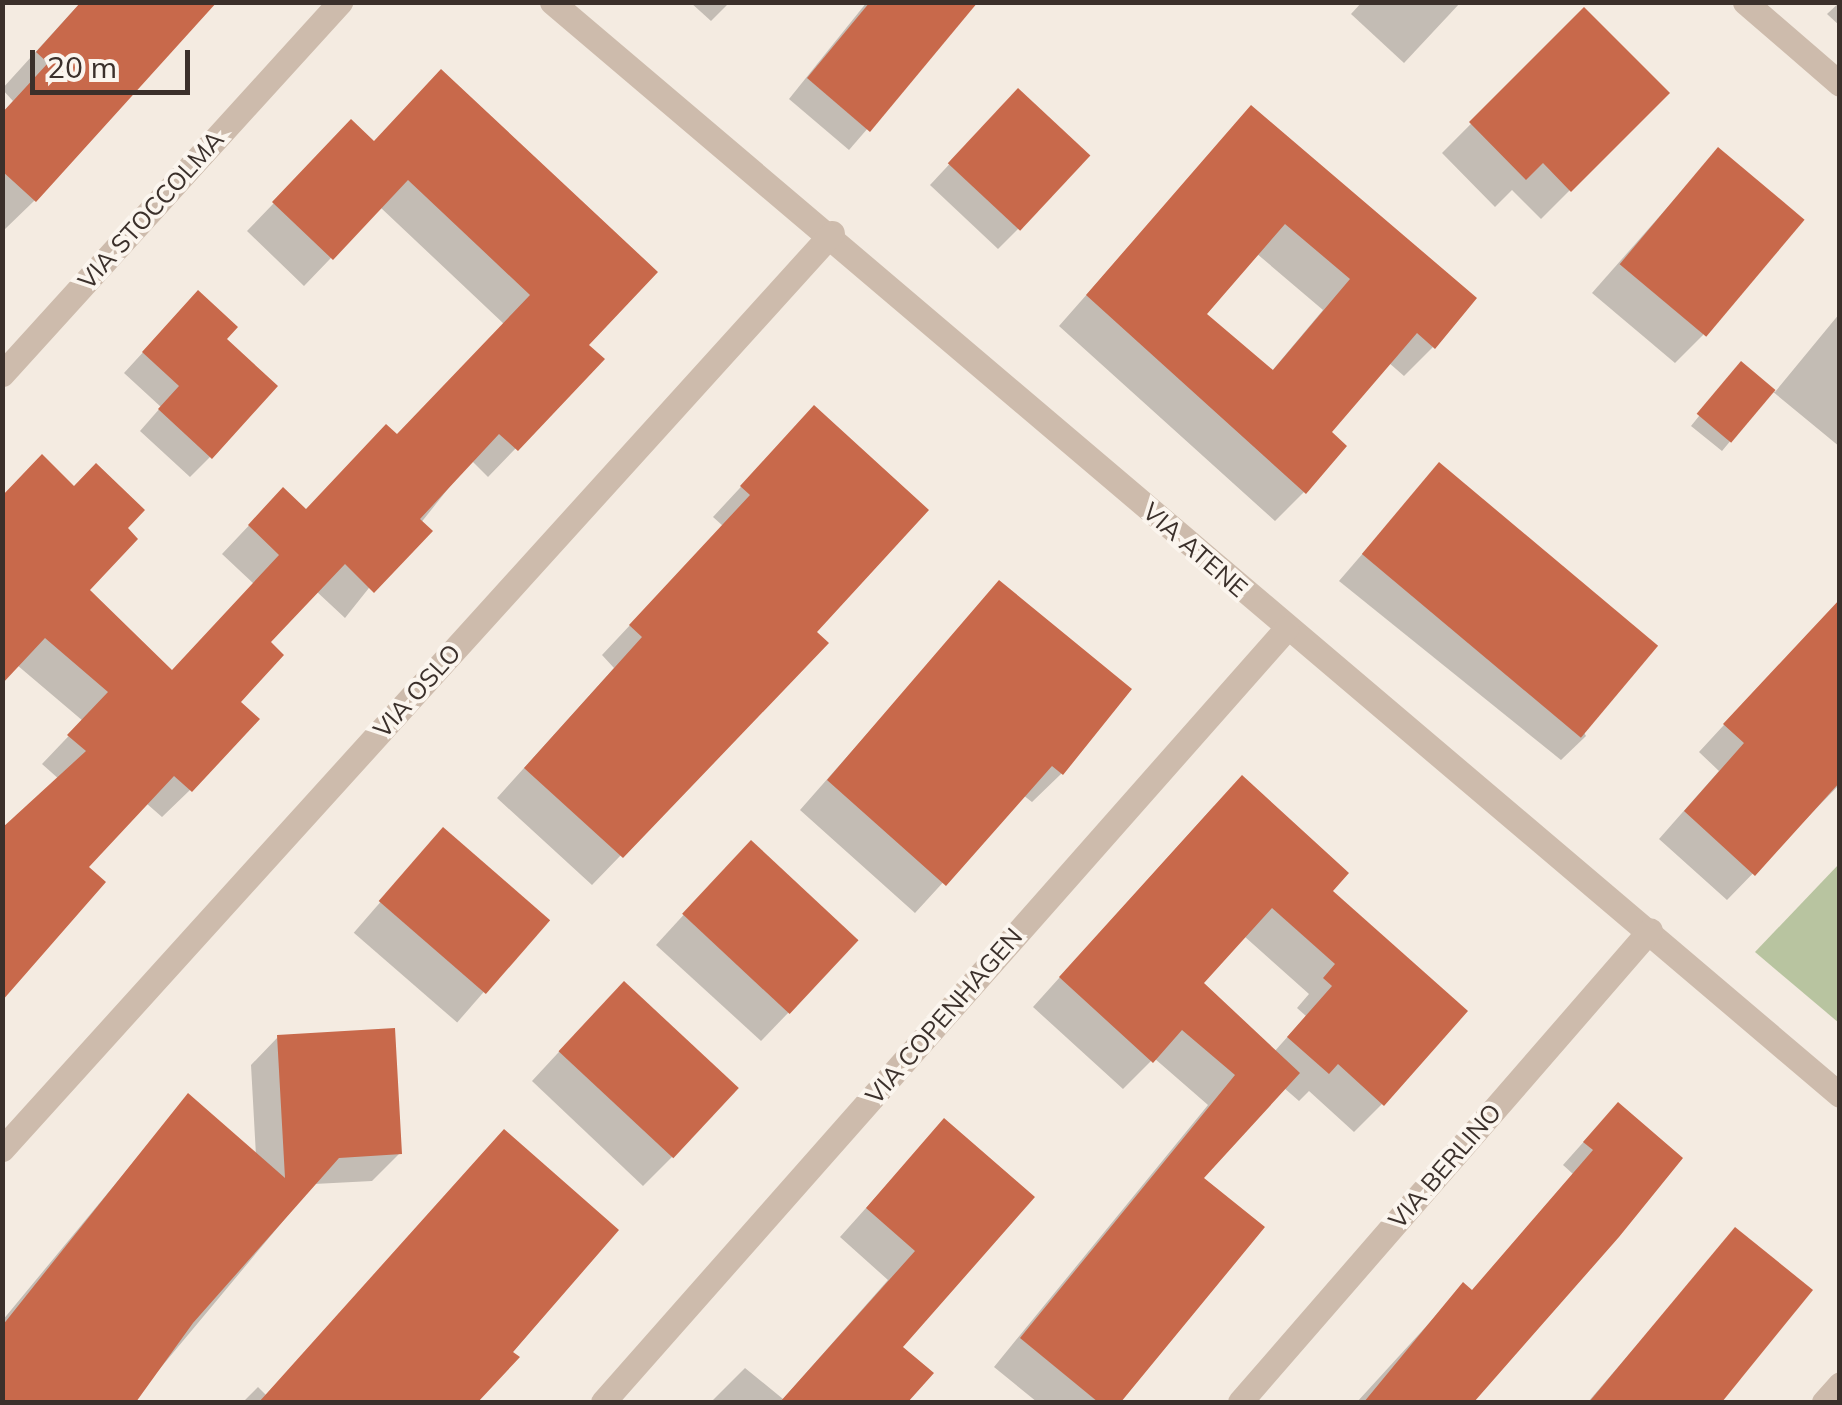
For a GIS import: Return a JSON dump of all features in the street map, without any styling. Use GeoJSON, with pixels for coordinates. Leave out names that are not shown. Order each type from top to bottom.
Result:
{"type":"FeatureCollection","features":[{"type":"Feature","properties":{"kind":"street","name":"VIA STOCCOLMA"},"geometry":{"type":"LineString","coordinates":[[2,374],[340,2]]}},
{"type":"Feature","properties":{"kind":"street","name":"VIA ATENE"},"geometry":{"type":"LineString","coordinates":[[552,2],[832,233],[1286,629],[1650,930],[1840,1094]]}},
{"type":"Feature","properties":{"kind":"street"},"geometry":{"type":"LineString","coordinates":[[1745,2],[1840,84]]}},
{"type":"Feature","properties":{"kind":"street","name":"VIA OSLO"},"geometry":{"type":"LineString","coordinates":[[2,1150],[832,233]]}},
{"type":"Feature","properties":{"kind":"street","name":"VIA COPENHAGEN"},"geometry":{"type":"LineString","coordinates":[[603,1402],[1286,629]]}},
{"type":"Feature","properties":{"kind":"street","name":"VIA BERLINO"},"geometry":{"type":"LineString","coordinates":[[1240,1402],[1650,930]]}},
{"type":"Feature","properties":{"kind":"street"},"geometry":{"type":"LineString","coordinates":[[1824,1402],[1840,1384]]}},
{"type":"Feature","properties":{"kind":"green space"},"geometry":{"type":"Polygon","coordinates":[[[1839,864],[1839,1023],[1755,952],[1839,864]]]}},
{"type":"Feature","properties":{"kind":"building"},"geometry":{"type":"Polygon","coordinates":[[[81,2],[217,2],[36,202],[2,171],[2,113],[48,63],[36,52],[81,2]]]}},
{"type":"Feature","properties":{"kind":"building"},"geometry":{"type":"Polygon","coordinates":[[[870,2],[978,2],[870,132],[807,78],[870,2]]]}},
{"type":"Feature","properties":{"kind":"building"},"geometry":{"type":"Polygon","coordinates":[[[1584,7],[1670,93],[1571,192],[1543,163],[1526,180],[1469,122],[1584,7]]]}},
{"type":"Feature","properties":{"kind":"building"},"geometry":{"type":"Polygon","coordinates":[[[441,69],[658,272],[589,345],[605,359],[518,451],[499,434],[420,519],[433,531],[374,593],[345,564],[271,642],[284,655],[241,702],[260,719],[192,792],[174,776],[89,867],[106,882],[2,1001],[2,828],[86,751],[67,735],[108,692],[45,638],[2,684],[2,496],[42,454],[74,486],[96,463],[145,510],[128,528],[138,539],[90,590],[172,670],[279,555],[248,525],[283,487],[306,509],[386,424],[397,434],[530,295],[408,180],[333,260],[272,202],[351,119],[374,141],[441,69]]]}},
{"type":"Feature","properties":{"kind":"building"},"geometry":{"type":"Polygon","coordinates":[[[1018,88],[1090,156],[1020,231],[948,163],[1018,88]]]}},
{"type":"Feature","properties":{"kind":"building"},"geometry":{"type":"Polygon","coordinates":[[[1251,105],[1477,298],[1435,349],[1417,333],[1332,432],[1347,446],[1306,494],[1086,295],[1251,105]],[[1285,224],[1207,314],[1273,370],[1350,279],[1285,224]]]}},
{"type":"Feature","properties":{"kind":"building"},"geometry":{"type":"Polygon","coordinates":[[[1718,147],[1805,220],[1706,337],[1620,264],[1718,147]]]}},
{"type":"Feature","properties":{"kind":"building"},"geometry":{"type":"Polygon","coordinates":[[[198,290],[238,327],[227,339],[278,386],[212,459],[158,409],[179,386],[142,352],[198,290]]]}},
{"type":"Feature","properties":{"kind":"building"},"geometry":{"type":"Polygon","coordinates":[[[1741,361],[1775,390],[1731,443],[1697,414],[1741,361]]]}},
{"type":"Feature","properties":{"kind":"building"},"geometry":{"type":"Polygon","coordinates":[[[814,405],[929,510],[817,632],[829,643],[623,858],[524,768],[642,637],[629,625],[750,495],[740,486],[814,405]]]}},
{"type":"Feature","properties":{"kind":"building"},"geometry":{"type":"Polygon","coordinates":[[[1439,462],[1658,646],[1581,738],[1362,554],[1439,462]]]}},
{"type":"Feature","properties":{"kind":"building"},"geometry":{"type":"Polygon","coordinates":[[[999,580],[1132,689],[1063,775],[1052,766],[946,886],[827,780],[999,580]]]}},
{"type":"Feature","properties":{"kind":"building"},"geometry":{"type":"Polygon","coordinates":[[[1840,599],[1840,782],[1755,876],[1684,811],[1744,743],[1723,724],[1840,599]]]}},
{"type":"Feature","properties":{"kind":"building"},"geometry":{"type":"Polygon","coordinates":[[[1242,775],[1349,873],[1333,891],[1468,1011],[1384,1106],[1338,1064],[1329,1074],[1287,1037],[1332,986],[1323,978],[1335,964],[1272,908],[1204,983],[1300,1073],[1204,1178],[1265,1227],[1121,1402],[1098,1402],[1020,1338],[1235,1075],[1182,1030],[1153,1063],[1059,977],[1242,775]]]}},
{"type":"Feature","properties":{"kind":"building"},"geometry":{"type":"Polygon","coordinates":[[[443,827],[550,920],[486,994],[379,901],[443,827]]]}},
{"type":"Feature","properties":{"kind":"building"},"geometry":{"type":"Polygon","coordinates":[[[751,840],[859,940],[790,1014],[682,914],[751,840]]]}},
{"type":"Feature","properties":{"kind":"building"},"geometry":{"type":"Polygon","coordinates":[[[624,981],[739,1088],[673,1158],[559,1051],[624,981]]]}},
{"type":"Feature","properties":{"kind":"building"},"geometry":{"type":"Polygon","coordinates":[[[395,1028],[402,1154],[339,1158],[193,1323],[136,1402],[2,1402],[2,1326],[188,1093],[285,1178],[277,1035],[395,1028]]]}},
{"type":"Feature","properties":{"kind":"building"},"geometry":{"type":"Polygon","coordinates":[[[1618,1102],[1683,1158],[1619,1237],[1474,1402],[1364,1402],[1463,1282],[1472,1290],[1593,1150],[1583,1142],[1618,1102]]]}},
{"type":"Feature","properties":{"kind":"building"},"geometry":{"type":"Polygon","coordinates":[[[944,1118],[1035,1197],[903,1347],[934,1373],[908,1402],[780,1402],[915,1251],[866,1208],[944,1118]]]}},
{"type":"Feature","properties":{"kind":"building"},"geometry":{"type":"Polygon","coordinates":[[[504,1129],[619,1230],[513,1352],[520,1357],[478,1402],[259,1402],[504,1129]]]}},
{"type":"Feature","properties":{"kind":"building"},"geometry":{"type":"Polygon","coordinates":[[[1735,1227],[1813,1290],[1722,1402],[1589,1402],[1735,1227]]]}}]}
